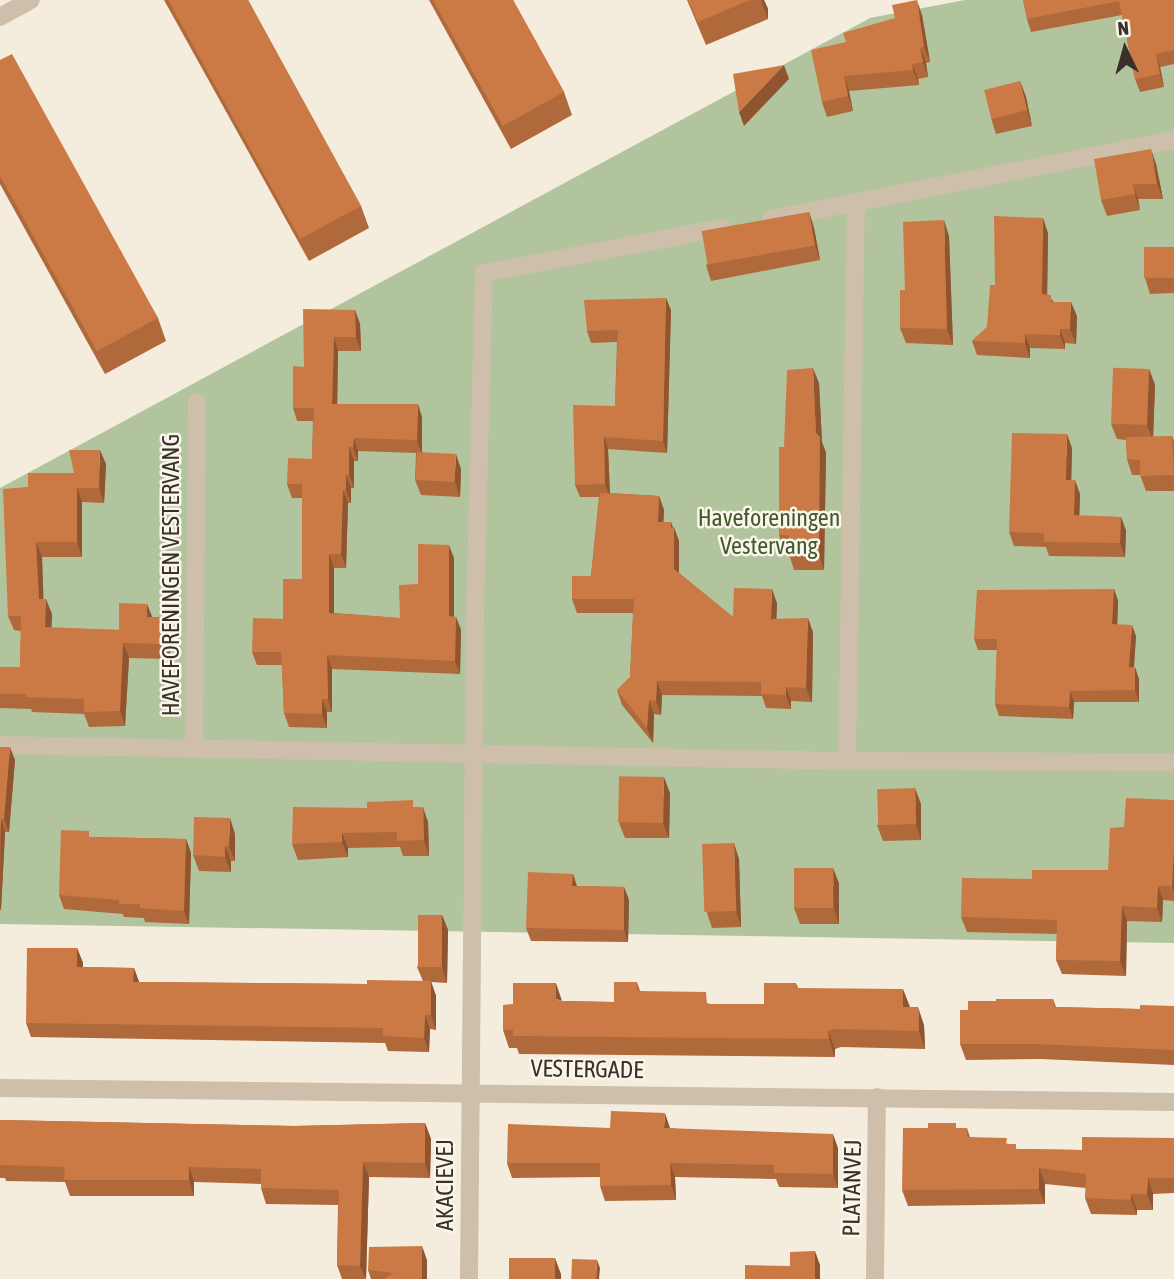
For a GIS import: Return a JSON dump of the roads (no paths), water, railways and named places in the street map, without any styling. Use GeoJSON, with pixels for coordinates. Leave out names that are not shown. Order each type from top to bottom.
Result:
{"type":"FeatureCollection","features":[{"type":"Feature","properties":{"kind":"street"},"geometry":{"type":"LineString","coordinates":[[0,17],[31,0]]}},
{"type":"Feature","properties":{"kind":"street"},"geometry":{"type":"LineString","coordinates":[[470,1092],[484,273],[1174,140]]}},
{"type":"Feature","properties":{"kind":"street"},"geometry":{"type":"LineString","coordinates":[[847,761],[856,203]]}},
{"type":"Feature","properties":{"kind":"street","name":"HAVEFORENINGEN VESTERVANG"},"geometry":{"type":"LineString","coordinates":[[194,748],[197,402]]}},
{"type":"Feature","properties":{"kind":"street","name":"HAVEFORENINGEN VESTERVANG"},"geometry":{"type":"LineString","coordinates":[[0,745],[847,761],[1174,762]]}},
{"type":"Feature","properties":{"kind":"street","name":"VESTERGADE"},"geometry":{"type":"LineString","coordinates":[[0,1088],[1174,1102]]}},
{"type":"Feature","properties":{"kind":"street","name":"AKACIEVEJ"},"geometry":{"type":"LineString","coordinates":[[469,1279],[470,1092]]}},
{"type":"Feature","properties":{"kind":"street","name":"PLATANVEJ"},"geometry":{"type":"LineString","coordinates":[[875,1279],[877,1097]]}},
{"type":"Feature","properties":{"kind":"park label","name":"Haveforeningen Vestervang"},"geometry":{"type":"Point","coordinates":[769,532]}}]}
